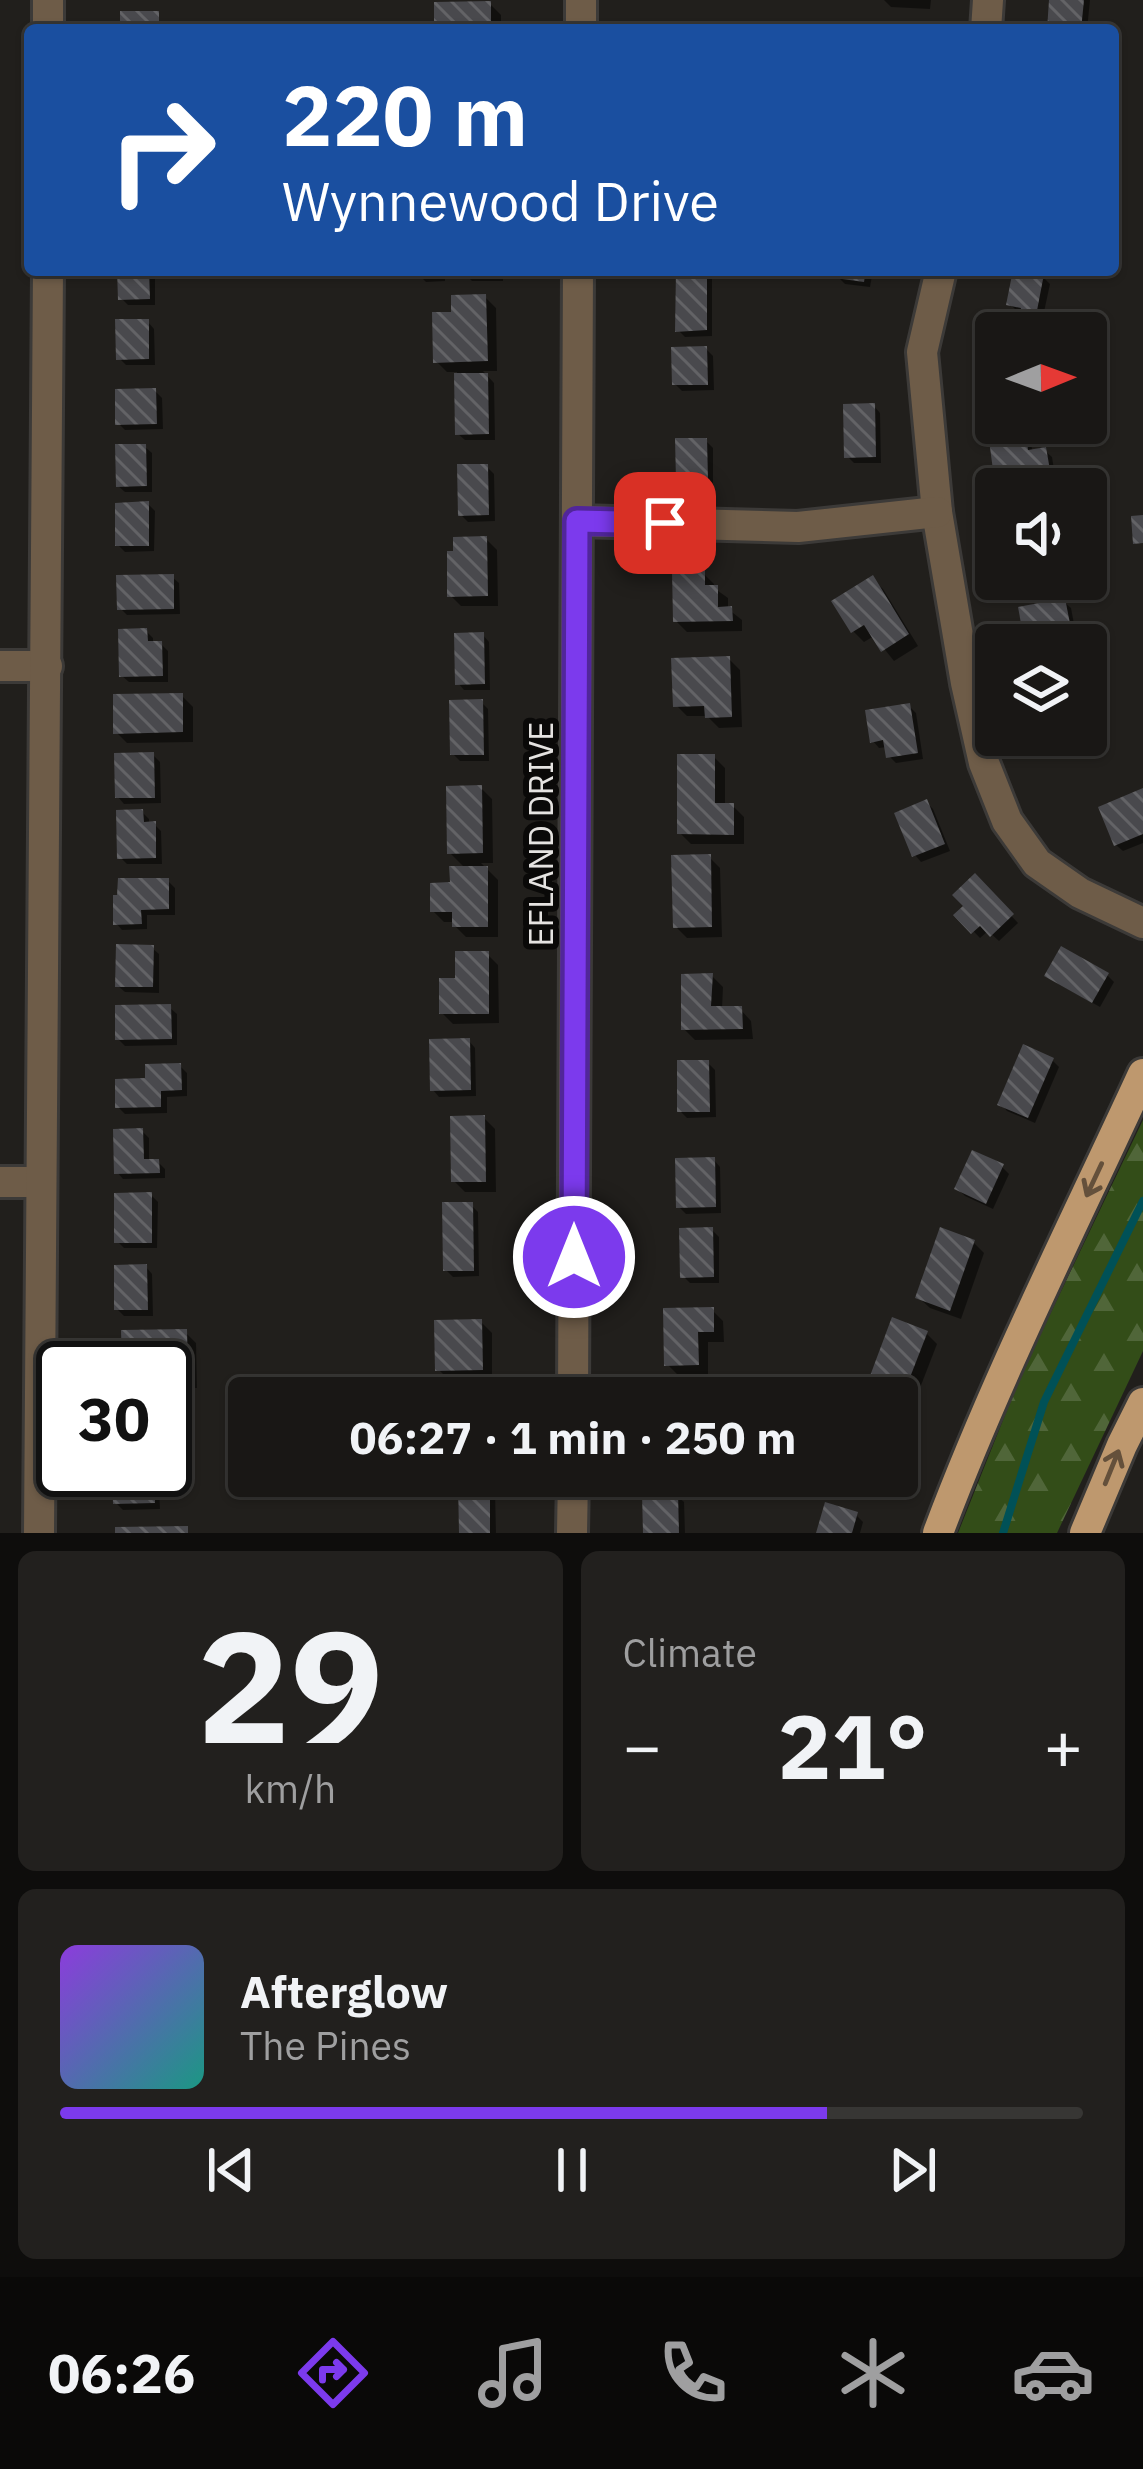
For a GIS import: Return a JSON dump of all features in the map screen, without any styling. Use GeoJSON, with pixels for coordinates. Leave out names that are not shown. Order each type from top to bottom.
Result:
{"type":"FeatureCollection","features":[{"type":"Feature","properties":{"kind":"main road"},"geometry":{"type":"LineString","coordinates":[[938,1533],[1016,1342],[1143,1074]]}},
{"type":"Feature","properties":{"kind":"main road"},"geometry":{"type":"LineString","coordinates":[[1085,1533],[1143,1403]]}},
{"type":"Feature","properties":{"kind":"street"},"geometry":{"type":"LineString","coordinates":[[39,1533],[48,276]]}},
{"type":"Feature","properties":{"kind":"street","name":"EFLAND DRIVE"},"geometry":{"type":"LineString","coordinates":[[573,1377],[578,276]]}},
{"type":"Feature","properties":{"kind":"street"},"geometry":{"type":"LineString","coordinates":[[940,276],[922,352],[937,512],[984,763],[1007,820],[1037,863],[1080,893],[1143,923]]}},
{"type":"Feature","properties":{"kind":"street"},"geometry":{"type":"LineString","coordinates":[[577,521],[798,526],[937,512]]}},
{"type":"Feature","properties":{"kind":"street"},"geometry":{"type":"LineString","coordinates":[[0,666],[47,666]]}},
{"type":"Feature","properties":{"kind":"street"},"geometry":{"type":"LineString","coordinates":[[0,1182],[41,1182]]}},
{"type":"Feature","properties":{"kind":"street"},"geometry":{"type":"LineString","coordinates":[[572,1533],[573,1497]]}},
{"type":"Feature","properties":{"kind":"green space"},"geometry":{"type":"Polygon","coordinates":[[[1143,1120],[1143,1351],[1057,1533],[958,1533],[1021,1375],[1143,1120]]]}},
{"type":"Feature","properties":{"kind":"building"},"geometry":{"type":"Polygon","coordinates":[[[1049,0],[1084,0],[1082,24],[1047,24],[1049,0]]]}},
{"type":"Feature","properties":{"kind":"building"},"geometry":{"type":"Polygon","coordinates":[[[491,1],[491,24],[434,24],[434,2],[491,1]]]}},
{"type":"Feature","properties":{"kind":"building"},"geometry":{"type":"Polygon","coordinates":[[[120,11],[159,11],[159,24],[120,24],[120,11]]]}},
{"type":"Feature","properties":{"kind":"building"},"geometry":{"type":"Polygon","coordinates":[[[117,276],[149,276],[150,299],[118,300],[117,276]]]}},
{"type":"Feature","properties":{"kind":"building"},"geometry":{"type":"Polygon","coordinates":[[[676,276],[707,276],[707,330],[675,332],[676,276]]]}},
{"type":"Feature","properties":{"kind":"building"},"geometry":{"type":"Polygon","coordinates":[[[835,276],[865,276],[864,282],[835,276]]]}},
{"type":"Feature","properties":{"kind":"building"},"geometry":{"type":"Polygon","coordinates":[[[1012,276],[1044,276],[1037,312],[1020,312],[1021,308],[1006,305],[1012,276]]]}},
{"type":"Feature","properties":{"kind":"building"},"geometry":{"type":"Polygon","coordinates":[[[486,294],[488,361],[433,363],[432,312],[451,312],[451,295],[486,294]]]}},
{"type":"Feature","properties":{"kind":"building"},"geometry":{"type":"Polygon","coordinates":[[[115,319],[149,319],[149,359],[116,360],[115,319]]]}},
{"type":"Feature","properties":{"kind":"building"},"geometry":{"type":"Polygon","coordinates":[[[707,346],[708,385],[672,385],[671,347],[707,346]]]}},
{"type":"Feature","properties":{"kind":"building"},"geometry":{"type":"Polygon","coordinates":[[[454,373],[488,373],[489,434],[455,435],[454,373]]]}},
{"type":"Feature","properties":{"kind":"building"},"geometry":{"type":"Polygon","coordinates":[[[156,388],[157,424],[115,425],[115,389],[156,388]]]}},
{"type":"Feature","properties":{"kind":"building"},"geometry":{"type":"Polygon","coordinates":[[[875,403],[876,457],[844,458],[843,404],[875,403]]]}},
{"type":"Feature","properties":{"kind":"building"},"geometry":{"type":"Polygon","coordinates":[[[675,438],[707,438],[708,480],[676,481],[675,438]]]}},
{"type":"Feature","properties":{"kind":"building"},"geometry":{"type":"Polygon","coordinates":[[[115,444],[146,444],[147,486],[116,487],[115,444]]]}},
{"type":"Feature","properties":{"kind":"building"},"geometry":{"type":"Polygon","coordinates":[[[990,444],[1027,444],[1028,450],[1046,447],[1050,468],[993,468],[990,444]]]}},
{"type":"Feature","properties":{"kind":"building"},"geometry":{"type":"Polygon","coordinates":[[[457,464],[488,464],[489,515],[458,516],[457,464]]]}},
{"type":"Feature","properties":{"kind":"building"},"geometry":{"type":"Polygon","coordinates":[[[149,501],[149,546],[115,546],[115,503],[149,501]]]}},
{"type":"Feature","properties":{"kind":"building"},"geometry":{"type":"Polygon","coordinates":[[[1143,515],[1143,543],[1133,544],[1131,516],[1143,515]]]}},
{"type":"Feature","properties":{"kind":"building"},"geometry":{"type":"Polygon","coordinates":[[[487,536],[488,596],[447,597],[447,551],[453,551],[453,537],[487,536]]]}},
{"type":"Feature","properties":{"kind":"building"},"geometry":{"type":"Polygon","coordinates":[[[672,570],[705,570],[705,585],[718,585],[718,607],[732,606],[733,621],[673,622],[672,570]]]}},
{"type":"Feature","properties":{"kind":"building"},"geometry":{"type":"Polygon","coordinates":[[[174,574],[174,609],[117,610],[116,575],[174,574]]]}},
{"type":"Feature","properties":{"kind":"building"},"geometry":{"type":"Polygon","coordinates":[[[873,575],[909,634],[881,652],[864,625],[851,633],[831,601],[873,575]]]}},
{"type":"Feature","properties":{"kind":"building"},"geometry":{"type":"Polygon","coordinates":[[[1065,600],[1070,624],[1021,624],[1018,607],[1065,600]]]}},
{"type":"Feature","properties":{"kind":"building"},"geometry":{"type":"Polygon","coordinates":[[[147,628],[148,641],[162,641],[163,676],[119,677],[118,629],[147,628]]]}},
{"type":"Feature","properties":{"kind":"building"},"geometry":{"type":"Polygon","coordinates":[[[484,632],[485,684],[455,685],[454,633],[484,632]]]}},
{"type":"Feature","properties":{"kind":"building"},"geometry":{"type":"Polygon","coordinates":[[[730,656],[732,717],[705,718],[704,706],[673,707],[671,658],[730,656]]]}},
{"type":"Feature","properties":{"kind":"building"},"geometry":{"type":"Polygon","coordinates":[[[183,693],[183,732],[113,734],[113,694],[183,693]]]}},
{"type":"Feature","properties":{"kind":"building"},"geometry":{"type":"Polygon","coordinates":[[[483,699],[484,755],[450,755],[449,700],[483,699]]]}},
{"type":"Feature","properties":{"kind":"building"},"geometry":{"type":"Polygon","coordinates":[[[910,703],[918,753],[886,758],[883,740],[870,743],[865,710],[910,703]]]}},
{"type":"Feature","properties":{"kind":"building"},"geometry":{"type":"Polygon","coordinates":[[[154,752],[155,798],[115,798],[114,753],[154,752]]]}},
{"type":"Feature","properties":{"kind":"building"},"geometry":{"type":"Polygon","coordinates":[[[677,754],[715,754],[715,803],[734,803],[734,835],[677,834],[677,754]]]}},
{"type":"Feature","properties":{"kind":"building"},"geometry":{"type":"Polygon","coordinates":[[[482,785],[483,853],[447,854],[446,786],[482,785]]]}},
{"type":"Feature","properties":{"kind":"building"},"geometry":{"type":"Polygon","coordinates":[[[1143,788],[1143,834],[1114,846],[1098,807],[1143,788]]]}},
{"type":"Feature","properties":{"kind":"building"},"geometry":{"type":"Polygon","coordinates":[[[927,799],[945,844],[912,857],[894,813],[927,799]]]}},
{"type":"Feature","properties":{"kind":"building"},"geometry":{"type":"Polygon","coordinates":[[[143,809],[144,822],[156,821],[156,858],[117,859],[116,810],[143,809]]]}},
{"type":"Feature","properties":{"kind":"building"},"geometry":{"type":"Polygon","coordinates":[[[711,854],[712,927],[673,928],[671,855],[711,854]]]}},
{"type":"Feature","properties":{"kind":"building"},"geometry":{"type":"Polygon","coordinates":[[[449,866],[488,866],[488,927],[452,927],[452,912],[430,912],[430,883],[450,882],[449,866]]]}},
{"type":"Feature","properties":{"kind":"building"},"geometry":{"type":"Polygon","coordinates":[[[975,873],[1014,914],[990,937],[980,926],[971,934],[953,915],[963,906],[952,895],[975,873]]]}},
{"type":"Feature","properties":{"kind":"building"},"geometry":{"type":"Polygon","coordinates":[[[118,878],[169,878],[169,909],[141,910],[142,924],[113,925],[118,878]]]}},
{"type":"Feature","properties":{"kind":"building"},"geometry":{"type":"Polygon","coordinates":[[[116,944],[154,945],[153,987],[115,987],[116,944]]]}},
{"type":"Feature","properties":{"kind":"building"},"geometry":{"type":"Polygon","coordinates":[[[1061,946],[1109,973],[1092,1003],[1044,976],[1061,946]]]}},
{"type":"Feature","properties":{"kind":"building"},"geometry":{"type":"Polygon","coordinates":[[[455,951],[489,951],[489,1014],[439,1014],[439,978],[455,978],[455,951]]]}},
{"type":"Feature","properties":{"kind":"building"},"geometry":{"type":"Polygon","coordinates":[[[713,973],[711,1006],[742,1006],[743,1029],[681,1030],[681,974],[713,973]]]}},
{"type":"Feature","properties":{"kind":"building"},"geometry":{"type":"Polygon","coordinates":[[[171,1004],[172,1039],[115,1040],[115,1005],[171,1004]]]}},
{"type":"Feature","properties":{"kind":"building"},"geometry":{"type":"Polygon","coordinates":[[[470,1038],[471,1090],[430,1091],[429,1039],[470,1038]]]}},
{"type":"Feature","properties":{"kind":"building"},"geometry":{"type":"Polygon","coordinates":[[[1023,1044],[1054,1058],[1028,1118],[997,1105],[1023,1044]]]}},
{"type":"Feature","properties":{"kind":"building"},"geometry":{"type":"Polygon","coordinates":[[[677,1060],[709,1060],[710,1112],[677,1112],[677,1060]]]}},
{"type":"Feature","properties":{"kind":"building"},"geometry":{"type":"Polygon","coordinates":[[[181,1063],[182,1090],[161,1091],[161,1107],[115,1108],[115,1079],[145,1078],[145,1064],[181,1063]]]}},
{"type":"Feature","properties":{"kind":"building"},"geometry":{"type":"Polygon","coordinates":[[[485,1115],[486,1182],[451,1182],[450,1116],[485,1115]]]}},
{"type":"Feature","properties":{"kind":"building"},"geometry":{"type":"Polygon","coordinates":[[[143,1128],[144,1159],[159,1159],[160,1173],[114,1174],[113,1129],[143,1128]]]}},
{"type":"Feature","properties":{"kind":"building"},"geometry":{"type":"Polygon","coordinates":[[[972,1150],[1004,1164],[986,1204],[954,1189],[972,1150]]]}},
{"type":"Feature","properties":{"kind":"building"},"geometry":{"type":"Polygon","coordinates":[[[715,1157],[716,1207],[676,1208],[675,1158],[715,1157]]]}},
{"type":"Feature","properties":{"kind":"building"},"geometry":{"type":"Polygon","coordinates":[[[152,1192],[152,1243],[114,1243],[114,1193],[152,1192]]]}},
{"type":"Feature","properties":{"kind":"building"},"geometry":{"type":"Polygon","coordinates":[[[442,1202],[473,1202],[474,1271],[443,1271],[442,1202]]]}},
{"type":"Feature","properties":{"kind":"building"},"geometry":{"type":"Polygon","coordinates":[[[713,1227],[714,1277],[680,1278],[679,1228],[713,1227]]]}},
{"type":"Feature","properties":{"kind":"building"},"geometry":{"type":"Polygon","coordinates":[[[940,1227],[975,1240],[950,1311],[915,1298],[940,1227]]]}},
{"type":"Feature","properties":{"kind":"building"},"geometry":{"type":"Polygon","coordinates":[[[147,1264],[148,1310],[114,1310],[114,1265],[147,1264]]]}},
{"type":"Feature","properties":{"kind":"building"},"geometry":{"type":"Polygon","coordinates":[[[714,1307],[714,1332],[698,1332],[699,1365],[664,1366],[663,1308],[714,1307]]]}},
{"type":"Feature","properties":{"kind":"building"},"geometry":{"type":"Polygon","coordinates":[[[892,1317],[928,1331],[910,1377],[870,1377],[892,1317]]]}},
{"type":"Feature","properties":{"kind":"building"},"geometry":{"type":"Polygon","coordinates":[[[482,1319],[483,1370],[435,1371],[434,1320],[482,1319]]]}},
{"type":"Feature","properties":{"kind":"building"},"geometry":{"type":"Polygon","coordinates":[[[187,1329],[187,1341],[121,1341],[121,1330],[187,1329]]]}},
{"type":"Feature","properties":{"kind":"building"},"geometry":{"type":"Polygon","coordinates":[[[113,1497],[155,1497],[155,1503],[113,1504],[113,1497]]]}},
{"type":"Feature","properties":{"kind":"building"},"geometry":{"type":"Polygon","coordinates":[[[458,1497],[490,1497],[490,1533],[459,1533],[458,1497]]]}},
{"type":"Feature","properties":{"kind":"building"},"geometry":{"type":"Polygon","coordinates":[[[642,1497],[678,1497],[679,1533],[643,1533],[642,1497]]]}},
{"type":"Feature","properties":{"kind":"building"},"geometry":{"type":"Polygon","coordinates":[[[825,1502],[858,1512],[852,1533],[816,1533],[825,1502]]]}},
{"type":"Feature","properties":{"kind":"building"},"geometry":{"type":"Polygon","coordinates":[[[188,1526],[188,1533],[115,1533],[115,1527],[188,1526]]]}},
{"type":"Feature","properties":{"kind":"waterway"},"geometry":{"type":"LineString","coordinates":[[1003,1533],[1044,1402],[1143,1201]]}},
{"type":"Feature","properties":{"kind":"route"},"geometry":{"type":"LineString","coordinates":[[574,1257],[577,521],[665,523]]}}]}
